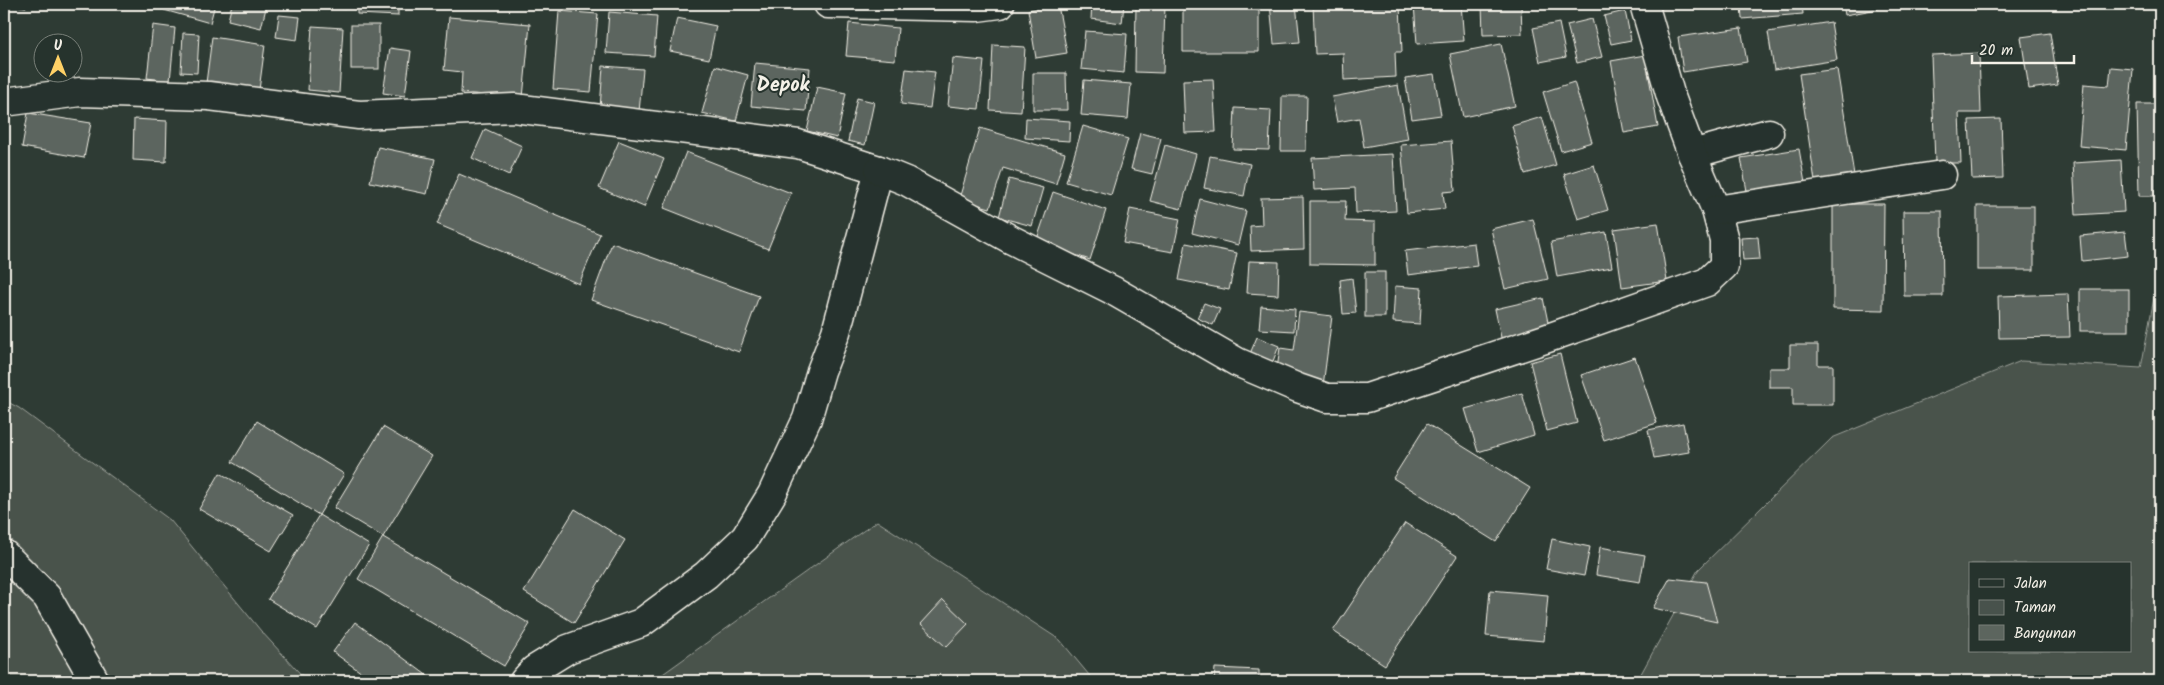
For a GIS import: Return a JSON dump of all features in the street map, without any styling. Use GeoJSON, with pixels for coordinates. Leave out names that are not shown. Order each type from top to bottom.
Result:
{"type":"FeatureCollection","features":[{"type":"Feature","properties":{"kind":"street"},"geometry":{"type":"LineString","coordinates":[[828,4],[977,7],[1000,4]]}},
{"type":"Feature","properties":{"kind":"street"},"geometry":{"type":"LineString","coordinates":[[4,102],[80,92],[209,96],[359,115],[514,108],[798,144],[880,170],[906,181],[1012,240],[1112,290],[1237,362],[1327,398],[1366,398],[1545,339],[1707,282],[1724,266],[1724,240],[1716,210],[1692,154],[1671,97],[1644,4]]}},
{"type":"Feature","properties":{"kind":"street"},"geometry":{"type":"LineString","coordinates":[[1692,154],[1769,132]]}},
{"type":"Feature","properties":{"kind":"street"},"geometry":{"type":"LineString","coordinates":[[524,681],[534,670],[568,649],[641,623],[706,575],[745,538],[772,494],[807,419],[821,371],[836,332],[880,170]]}},
{"type":"Feature","properties":{"kind":"street"},"geometry":{"type":"LineString","coordinates":[[1716,210],[1942,175]]}},
{"type":"Feature","properties":{"kind":"street"},"geometry":{"type":"LineString","coordinates":[[4,554],[47,598],[95,681]]}},
{"type":"Feature","properties":{"kind":"green space"},"geometry":{"type":"Polygon","coordinates":[[[2160,265],[2160,681],[1637,681],[1698,570],[1832,438],[2021,361],[2141,368],[2160,265]]]}},
{"type":"Feature","properties":{"kind":"green space"},"geometry":{"type":"Polygon","coordinates":[[[4,400],[19,408],[170,520],[261,631],[307,681],[4,681],[4,400]]]}},
{"type":"Feature","properties":{"kind":"green space"},"geometry":{"type":"Polygon","coordinates":[[[877,521],[1060,640],[1094,681],[653,681],[877,521]]]}},
{"type":"Feature","properties":{"kind":"building"},"geometry":{"type":"Polygon","coordinates":[[[4,4],[26,4],[26,7],[4,4]]]}},
{"type":"Feature","properties":{"kind":"building"},"geometry":{"type":"Polygon","coordinates":[[[166,4],[215,4],[210,23],[164,10],[166,4]]]}},
{"type":"Feature","properties":{"kind":"building"},"geometry":{"type":"Polygon","coordinates":[[[232,4],[267,4],[261,28],[228,20],[232,4]]]}},
{"type":"Feature","properties":{"kind":"building"},"geometry":{"type":"Polygon","coordinates":[[[329,4],[346,4],[345,9],[328,7],[329,4]]]}},
{"type":"Feature","properties":{"kind":"building"},"geometry":{"type":"Polygon","coordinates":[[[357,4],[398,4],[398,16],[357,14],[357,4]]]}},
{"type":"Feature","properties":{"kind":"building"},"geometry":{"type":"Polygon","coordinates":[[[1092,4],[1124,4],[1122,23],[1091,19],[1092,4]]]}},
{"type":"Feature","properties":{"kind":"building"},"geometry":{"type":"Polygon","coordinates":[[[1136,4],[1165,4],[1163,73],[1135,72],[1136,4]]]}},
{"type":"Feature","properties":{"kind":"building"},"geometry":{"type":"Polygon","coordinates":[[[1183,4],[1237,4],[1237,9],[1259,9],[1259,52],[1183,52],[1183,4]]]}},
{"type":"Feature","properties":{"kind":"building"},"geometry":{"type":"Polygon","coordinates":[[[1270,4],[1296,4],[1300,42],[1274,44],[1270,4]]]}},
{"type":"Feature","properties":{"kind":"building"},"geometry":{"type":"Polygon","coordinates":[[[1313,4],[1400,4],[1402,52],[1395,52],[1396,77],[1344,80],[1343,53],[1315,54],[1313,4]]]}},
{"type":"Feature","properties":{"kind":"building"},"geometry":{"type":"Polygon","coordinates":[[[1414,4],[1461,4],[1464,41],[1417,44],[1414,4]]]}},
{"type":"Feature","properties":{"kind":"building"},"geometry":{"type":"Polygon","coordinates":[[[1482,4],[1521,4],[1522,34],[1483,35],[1482,4]]]}},
{"type":"Feature","properties":{"kind":"building"},"geometry":{"type":"Polygon","coordinates":[[[1741,4],[1802,4],[1803,14],[1742,19],[1741,4]]]}},
{"type":"Feature","properties":{"kind":"building"},"geometry":{"type":"Polygon","coordinates":[[[1843,4],[1877,4],[1878,9],[1845,15],[1843,4]]]}},
{"type":"Feature","properties":{"kind":"building"},"geometry":{"type":"Polygon","coordinates":[[[1058,5],[1067,53],[1036,58],[1028,10],[1058,5]]]}},
{"type":"Feature","properties":{"kind":"building"},"geometry":{"type":"Polygon","coordinates":[[[559,11],[598,14],[591,92],[553,89],[559,11]]]}},
{"type":"Feature","properties":{"kind":"building"},"geometry":{"type":"Polygon","coordinates":[[[1625,11],[1631,40],[1611,44],[1604,16],[1625,11]]]}},
{"type":"Feature","properties":{"kind":"building"},"geometry":{"type":"Polygon","coordinates":[[[609,12],[657,16],[654,56],[606,53],[609,12]]]}},
{"type":"Feature","properties":{"kind":"building"},"geometry":{"type":"Polygon","coordinates":[[[279,15],[300,17],[297,40],[276,37],[279,15]]]}},
{"type":"Feature","properties":{"kind":"building"},"geometry":{"type":"Polygon","coordinates":[[[449,17],[530,24],[523,98],[461,93],[462,72],[444,70],[449,17]]]}},
{"type":"Feature","properties":{"kind":"building"},"geometry":{"type":"Polygon","coordinates":[[[677,18],[716,26],[709,59],[670,51],[677,18]]]}},
{"type":"Feature","properties":{"kind":"building"},"geometry":{"type":"Polygon","coordinates":[[[1592,19],[1602,57],[1577,63],[1567,25],[1592,19]]]}},
{"type":"Feature","properties":{"kind":"building"},"geometry":{"type":"Polygon","coordinates":[[[1831,22],[1837,60],[1774,70],[1768,32],[1831,22]]]}},
{"type":"Feature","properties":{"kind":"building"},"geometry":{"type":"Polygon","coordinates":[[[849,23],[898,28],[895,60],[846,56],[849,23]]]}},
{"type":"Feature","properties":{"kind":"building"},"geometry":{"type":"Polygon","coordinates":[[[1559,23],[1566,57],[1540,62],[1533,28],[1559,23]]]}},
{"type":"Feature","properties":{"kind":"building"},"geometry":{"type":"Polygon","coordinates":[[[153,25],[175,28],[170,81],[147,78],[153,25]]]}},
{"type":"Feature","properties":{"kind":"building"},"geometry":{"type":"Polygon","coordinates":[[[351,25],[379,25],[379,69],[351,69],[351,25]]]}},
{"type":"Feature","properties":{"kind":"building"},"geometry":{"type":"Polygon","coordinates":[[[312,26],[343,28],[339,93],[308,90],[312,26]]]}},
{"type":"Feature","properties":{"kind":"building"},"geometry":{"type":"Polygon","coordinates":[[[1741,28],[1747,62],[1683,72],[1678,37],[1741,28]]]}},
{"type":"Feature","properties":{"kind":"building"},"geometry":{"type":"Polygon","coordinates":[[[1085,31],[1127,34],[1124,73],[1081,69],[1085,31]]]}},
{"type":"Feature","properties":{"kind":"building"},"geometry":{"type":"Polygon","coordinates":[[[183,33],[199,34],[197,73],[181,72],[183,33]]]}},
{"type":"Feature","properties":{"kind":"building"},"geometry":{"type":"Polygon","coordinates":[[[2050,33],[2058,85],[2029,89],[2021,37],[2050,33]]]}},
{"type":"Feature","properties":{"kind":"building"},"geometry":{"type":"Polygon","coordinates":[[[212,37],[265,45],[259,90],[206,83],[212,37]]]}},
{"type":"Feature","properties":{"kind":"building"},"geometry":{"type":"Polygon","coordinates":[[[1501,44],[1515,106],[1463,117],[1450,54],[1501,44]]]}},
{"type":"Feature","properties":{"kind":"building"},"geometry":{"type":"Polygon","coordinates":[[[993,45],[1025,47],[1021,112],[990,110],[993,45]]]}},
{"type":"Feature","properties":{"kind":"building"},"geometry":{"type":"Polygon","coordinates":[[[390,48],[411,51],[405,96],[383,93],[390,48]]]}},
{"type":"Feature","properties":{"kind":"building"},"geometry":{"type":"Polygon","coordinates":[[[1979,53],[1981,113],[1959,113],[1961,163],[1935,163],[1931,55],[1979,53]]]}},
{"type":"Feature","properties":{"kind":"building"},"geometry":{"type":"Polygon","coordinates":[[[1645,55],[1658,127],[1624,133],[1611,61],[1645,55]]]}},
{"type":"Feature","properties":{"kind":"building"},"geometry":{"type":"Polygon","coordinates":[[[953,58],[984,61],[979,109],[948,106],[953,58]]]}},
{"type":"Feature","properties":{"kind":"building"},"geometry":{"type":"Polygon","coordinates":[[[755,63],[810,68],[806,111],[751,106],[755,63]]]}},
{"type":"Feature","properties":{"kind":"building"},"geometry":{"type":"Polygon","coordinates":[[[603,66],[643,69],[639,112],[600,109],[603,66]]]}},
{"type":"Feature","properties":{"kind":"building"},"geometry":{"type":"Polygon","coordinates":[[[715,66],[748,75],[736,121],[702,113],[715,66]]]}},
{"type":"Feature","properties":{"kind":"building"},"geometry":{"type":"Polygon","coordinates":[[[2111,67],[2133,69],[2126,150],[2079,146],[2084,84],[2109,86],[2111,67]]]}},
{"type":"Feature","properties":{"kind":"building"},"geometry":{"type":"Polygon","coordinates":[[[906,69],[935,72],[930,108],[901,104],[906,69]]]}},
{"type":"Feature","properties":{"kind":"building"},"geometry":{"type":"Polygon","coordinates":[[[1837,69],[1854,175],[1815,181],[1799,74],[1837,69]]]}},
{"type":"Feature","properties":{"kind":"building"},"geometry":{"type":"Polygon","coordinates":[[[1033,73],[1066,73],[1067,110],[1033,110],[1033,73]]]}},
{"type":"Feature","properties":{"kind":"building"},"geometry":{"type":"Polygon","coordinates":[[[1434,74],[1441,115],[1412,119],[1405,78],[1434,74]]]}},
{"type":"Feature","properties":{"kind":"building"},"geometry":{"type":"Polygon","coordinates":[[[1213,79],[1216,132],[1185,133],[1183,80],[1213,79]]]}},
{"type":"Feature","properties":{"kind":"building"},"geometry":{"type":"Polygon","coordinates":[[[1084,80],[1131,84],[1128,119],[1081,115],[1084,80]]]}},
{"type":"Feature","properties":{"kind":"building"},"geometry":{"type":"Polygon","coordinates":[[[1574,82],[1592,142],[1561,151],[1543,92],[1574,82]]]}},
{"type":"Feature","properties":{"kind":"building"},"geometry":{"type":"Polygon","coordinates":[[[1398,85],[1408,139],[1364,147],[1359,118],[1337,122],[1332,97],[1398,85]]]}},
{"type":"Feature","properties":{"kind":"building"},"geometry":{"type":"Polygon","coordinates":[[[817,87],[846,93],[837,138],[807,131],[817,87]]]}},
{"type":"Feature","properties":{"kind":"building"},"geometry":{"type":"Polygon","coordinates":[[[1282,96],[1307,96],[1306,151],[1281,151],[1282,96]]]}},
{"type":"Feature","properties":{"kind":"building"},"geometry":{"type":"Polygon","coordinates":[[[857,98],[874,102],[865,145],[848,141],[857,98]]]}},
{"type":"Feature","properties":{"kind":"building"},"geometry":{"type":"Polygon","coordinates":[[[2137,104],[2160,104],[2160,196],[2139,196],[2137,104]]]}},
{"type":"Feature","properties":{"kind":"building"},"geometry":{"type":"Polygon","coordinates":[[[1235,108],[1271,110],[1269,150],[1233,149],[1235,108]]]}},
{"type":"Feature","properties":{"kind":"building"},"geometry":{"type":"Polygon","coordinates":[[[28,113],[91,123],[84,158],[22,147],[28,113]]]}},
{"type":"Feature","properties":{"kind":"building"},"geometry":{"type":"Polygon","coordinates":[[[1542,117],[1556,165],[1525,174],[1512,126],[1542,117]]]}},
{"type":"Feature","properties":{"kind":"building"},"geometry":{"type":"Polygon","coordinates":[[[1026,118],[1070,121],[1069,141],[1025,138],[1026,118]]]}},
{"type":"Feature","properties":{"kind":"building"},"geometry":{"type":"Polygon","coordinates":[[[134,119],[167,121],[166,162],[133,160],[134,119]]]}},
{"type":"Feature","properties":{"kind":"building"},"geometry":{"type":"Polygon","coordinates":[[[2001,119],[2003,178],[1972,179],[1969,120],[2001,119]]]}},
{"type":"Feature","properties":{"kind":"building"},"geometry":{"type":"Polygon","coordinates":[[[1083,126],[1128,139],[1111,195],[1066,182],[1083,126]]]}},
{"type":"Feature","properties":{"kind":"building"},"geometry":{"type":"Polygon","coordinates":[[[980,128],[1065,153],[1056,184],[1003,168],[990,208],[959,199],[980,128]]]}},
{"type":"Feature","properties":{"kind":"building"},"geometry":{"type":"Polygon","coordinates":[[[485,129],[522,146],[509,175],[472,158],[485,129]]]}},
{"type":"Feature","properties":{"kind":"building"},"geometry":{"type":"Polygon","coordinates":[[[1140,133],[1161,138],[1152,174],[1131,169],[1140,133]]]}},
{"type":"Feature","properties":{"kind":"building"},"geometry":{"type":"Polygon","coordinates":[[[619,141],[664,159],[644,207],[599,188],[619,141]]]}},
{"type":"Feature","properties":{"kind":"building"},"geometry":{"type":"Polygon","coordinates":[[[1451,141],[1455,191],[1443,192],[1445,209],[1407,213],[1401,145],[1451,141]]]}},
{"type":"Feature","properties":{"kind":"building"},"geometry":{"type":"Polygon","coordinates":[[[1165,145],[1196,154],[1181,209],[1150,201],[1165,145]]]}},
{"type":"Feature","properties":{"kind":"building"},"geometry":{"type":"Polygon","coordinates":[[[378,147],[435,159],[427,194],[370,182],[378,147]]]}},
{"type":"Feature","properties":{"kind":"building"},"geometry":{"type":"Polygon","coordinates":[[[1799,149],[1805,183],[1747,191],[1741,158],[1799,149]]]}},
{"type":"Feature","properties":{"kind":"building"},"geometry":{"type":"Polygon","coordinates":[[[686,152],[791,193],[768,249],[664,208],[686,152]]]}},
{"type":"Feature","properties":{"kind":"building"},"geometry":{"type":"Polygon","coordinates":[[[1393,154],[1396,211],[1356,213],[1355,188],[1314,190],[1312,158],[1393,154]]]}},
{"type":"Feature","properties":{"kind":"building"},"geometry":{"type":"Polygon","coordinates":[[[1210,156],[1250,164],[1244,196],[1204,188],[1210,156]]]}},
{"type":"Feature","properties":{"kind":"building"},"geometry":{"type":"Polygon","coordinates":[[[2121,160],[2124,212],[2076,215],[2073,163],[2121,160]]]}},
{"type":"Feature","properties":{"kind":"building"},"geometry":{"type":"Polygon","coordinates":[[[1594,165],[1608,210],[1578,219],[1564,174],[1594,165]]]}},
{"type":"Feature","properties":{"kind":"building"},"geometry":{"type":"Polygon","coordinates":[[[459,174],[600,234],[579,284],[437,224],[459,174]]]}},
{"type":"Feature","properties":{"kind":"building"},"geometry":{"type":"Polygon","coordinates":[[[1009,179],[1043,188],[1032,226],[999,217],[1009,179]]]}},
{"type":"Feature","properties":{"kind":"building"},"geometry":{"type":"Polygon","coordinates":[[[1053,192],[1106,210],[1090,260],[1036,242],[1053,192]]]}},
{"type":"Feature","properties":{"kind":"building"},"geometry":{"type":"Polygon","coordinates":[[[1303,197],[1304,249],[1251,251],[1250,226],[1262,225],[1261,198],[1303,197]]]}},
{"type":"Feature","properties":{"kind":"building"},"geometry":{"type":"Polygon","coordinates":[[[1200,199],[1246,211],[1238,245],[1192,233],[1200,199]]]}},
{"type":"Feature","properties":{"kind":"building"},"geometry":{"type":"Polygon","coordinates":[[[1310,201],[1346,201],[1345,221],[1375,222],[1375,265],[1310,264],[1310,201]]]}},
{"type":"Feature","properties":{"kind":"building"},"geometry":{"type":"Polygon","coordinates":[[[1833,204],[1884,204],[1883,310],[1833,309],[1833,204]]]}},
{"type":"Feature","properties":{"kind":"building"},"geometry":{"type":"Polygon","coordinates":[[[1977,206],[2034,206],[2034,270],[1977,270],[1977,206]]]}},
{"type":"Feature","properties":{"kind":"building"},"geometry":{"type":"Polygon","coordinates":[[[1130,209],[1180,219],[1173,252],[1123,243],[1130,209]]]}},
{"type":"Feature","properties":{"kind":"building"},"geometry":{"type":"Polygon","coordinates":[[[1903,211],[1942,211],[1943,296],[1904,296],[1903,211]]]}},
{"type":"Feature","properties":{"kind":"building"},"geometry":{"type":"Polygon","coordinates":[[[1533,219],[1548,279],[1505,289],[1491,229],[1533,219]]]}},
{"type":"Feature","properties":{"kind":"building"},"geometry":{"type":"Polygon","coordinates":[[[1658,223],[1667,281],[1622,287],[1614,229],[1658,223]]]}},
{"type":"Feature","properties":{"kind":"building"},"geometry":{"type":"Polygon","coordinates":[[[1606,232],[1612,267],[1557,277],[1551,242],[1606,232]]]}},
{"type":"Feature","properties":{"kind":"building"},"geometry":{"type":"Polygon","coordinates":[[[2125,232],[2128,256],[2082,261],[2080,236],[2125,232]]]}},
{"type":"Feature","properties":{"kind":"building"},"geometry":{"type":"Polygon","coordinates":[[[1758,237],[1760,259],[1743,260],[1741,238],[1758,237]]]}},
{"type":"Feature","properties":{"kind":"building"},"geometry":{"type":"Polygon","coordinates":[[[612,243],[759,296],[739,352],[591,300],[612,243]]]}},
{"type":"Feature","properties":{"kind":"building"},"geometry":{"type":"Polygon","coordinates":[[[1186,243],[1237,253],[1229,290],[1179,280],[1186,243]]]}},
{"type":"Feature","properties":{"kind":"building"},"geometry":{"type":"Polygon","coordinates":[[[1474,243],[1477,266],[1408,275],[1405,251],[1474,243]]]}},
{"type":"Feature","properties":{"kind":"building"},"geometry":{"type":"Polygon","coordinates":[[[1249,261],[1279,262],[1278,295],[1247,293],[1249,261]]]}},
{"type":"Feature","properties":{"kind":"building"},"geometry":{"type":"Polygon","coordinates":[[[1365,272],[1385,272],[1385,317],[1365,317],[1365,272]]]}},
{"type":"Feature","properties":{"kind":"building"},"geometry":{"type":"Polygon","coordinates":[[[1352,278],[1356,313],[1343,314],[1340,280],[1352,278]]]}},
{"type":"Feature","properties":{"kind":"building"},"geometry":{"type":"Polygon","coordinates":[[[1395,286],[1422,288],[1420,324],[1393,322],[1395,286]]]}},
{"type":"Feature","properties":{"kind":"building"},"geometry":{"type":"Polygon","coordinates":[[[2080,289],[2129,289],[2129,331],[2080,331],[2080,289]]]}},
{"type":"Feature","properties":{"kind":"building"},"geometry":{"type":"Polygon","coordinates":[[[2068,294],[2070,337],[1999,338],[1998,296],[2068,294]]]}},
{"type":"Feature","properties":{"kind":"building"},"geometry":{"type":"Polygon","coordinates":[[[1543,298],[1550,332],[1502,342],[1495,309],[1543,298]]]}},
{"type":"Feature","properties":{"kind":"building"},"geometry":{"type":"Polygon","coordinates":[[[1204,303],[1220,309],[1213,325],[1197,318],[1204,303]]]}},
{"type":"Feature","properties":{"kind":"building"},"geometry":{"type":"Polygon","coordinates":[[[1261,306],[1295,309],[1294,331],[1259,329],[1261,306]]]}},
{"type":"Feature","properties":{"kind":"building"},"geometry":{"type":"Polygon","coordinates":[[[1299,312],[1332,316],[1323,386],[1277,369],[1280,348],[1294,350],[1299,312]]]}},
{"type":"Feature","properties":{"kind":"building"},"geometry":{"type":"Polygon","coordinates":[[[1257,337],[1279,346],[1271,366],[1249,356],[1257,337]]]}},
{"type":"Feature","properties":{"kind":"building"},"geometry":{"type":"Polygon","coordinates":[[[1790,345],[1818,345],[1818,365],[1833,365],[1833,405],[1793,405],[1793,387],[1769,387],[1769,368],[1790,368],[1790,345]]]}},
{"type":"Feature","properties":{"kind":"building"},"geometry":{"type":"Polygon","coordinates":[[[1560,354],[1577,423],[1547,431],[1530,362],[1560,354]]]}},
{"type":"Feature","properties":{"kind":"building"},"geometry":{"type":"Polygon","coordinates":[[[1635,357],[1657,423],[1604,440],[1581,375],[1635,357]]]}},
{"type":"Feature","properties":{"kind":"building"},"geometry":{"type":"Polygon","coordinates":[[[1522,393],[1534,435],[1478,452],[1465,409],[1522,393]]]}},
{"type":"Feature","properties":{"kind":"building"},"geometry":{"type":"Polygon","coordinates":[[[257,421],[344,474],[319,515],[232,462],[257,421]]]}},
{"type":"Feature","properties":{"kind":"building"},"geometry":{"type":"Polygon","coordinates":[[[1683,423],[1689,452],[1654,458],[1648,430],[1683,423]]]}},
{"type":"Feature","properties":{"kind":"building"},"geometry":{"type":"Polygon","coordinates":[[[1427,424],[1530,488],[1496,542],[1393,478],[1427,424]]]}},
{"type":"Feature","properties":{"kind":"building"},"geometry":{"type":"Polygon","coordinates":[[[383,427],[432,456],[383,537],[334,508],[383,427]]]}},
{"type":"Feature","properties":{"kind":"building"},"geometry":{"type":"Polygon","coordinates":[[[220,473],[293,515],[271,551],[199,509],[220,473]]]}},
{"type":"Feature","properties":{"kind":"building"},"geometry":{"type":"Polygon","coordinates":[[[575,509],[625,540],[574,623],[524,592],[575,509]]]}},
{"type":"Feature","properties":{"kind":"building"},"geometry":{"type":"Polygon","coordinates":[[[319,515],[369,545],[317,629],[268,599],[319,515]]]}},
{"type":"Feature","properties":{"kind":"building"},"geometry":{"type":"Polygon","coordinates":[[[1405,523],[1457,556],[1385,665],[1333,631],[1405,523]]]}},
{"type":"Feature","properties":{"kind":"building"},"geometry":{"type":"Polygon","coordinates":[[[383,537],[530,624],[504,666],[358,579],[383,537]]]}},
{"type":"Feature","properties":{"kind":"building"},"geometry":{"type":"Polygon","coordinates":[[[1552,539],[1590,547],[1584,576],[1546,569],[1552,539]]]}},
{"type":"Feature","properties":{"kind":"building"},"geometry":{"type":"Polygon","coordinates":[[[1600,547],[1645,555],[1640,582],[1596,575],[1600,547]]]}},
{"type":"Feature","properties":{"kind":"building"},"geometry":{"type":"Polygon","coordinates":[[[1670,578],[1706,582],[1717,622],[1653,608],[1670,578]]]}},
{"type":"Feature","properties":{"kind":"building"},"geometry":{"type":"Polygon","coordinates":[[[1490,590],[1548,595],[1544,641],[1486,636],[1490,590]]]}},
{"type":"Feature","properties":{"kind":"building"},"geometry":{"type":"Polygon","coordinates":[[[943,600],[968,624],[946,647],[921,624],[943,600]]]}},
{"type":"Feature","properties":{"kind":"building"},"geometry":{"type":"Polygon","coordinates":[[[355,622],[429,677],[426,681],[373,681],[333,652],[355,622]]]}},
{"type":"Feature","properties":{"kind":"building"},"geometry":{"type":"Polygon","coordinates":[[[1215,668],[1259,670],[1259,681],[1214,681],[1215,668]]]}},
{"type":"Feature","properties":{"kind":"district","name":"Depok"},"geometry":{"type":"Point","coordinates":[783,86]}}]}
